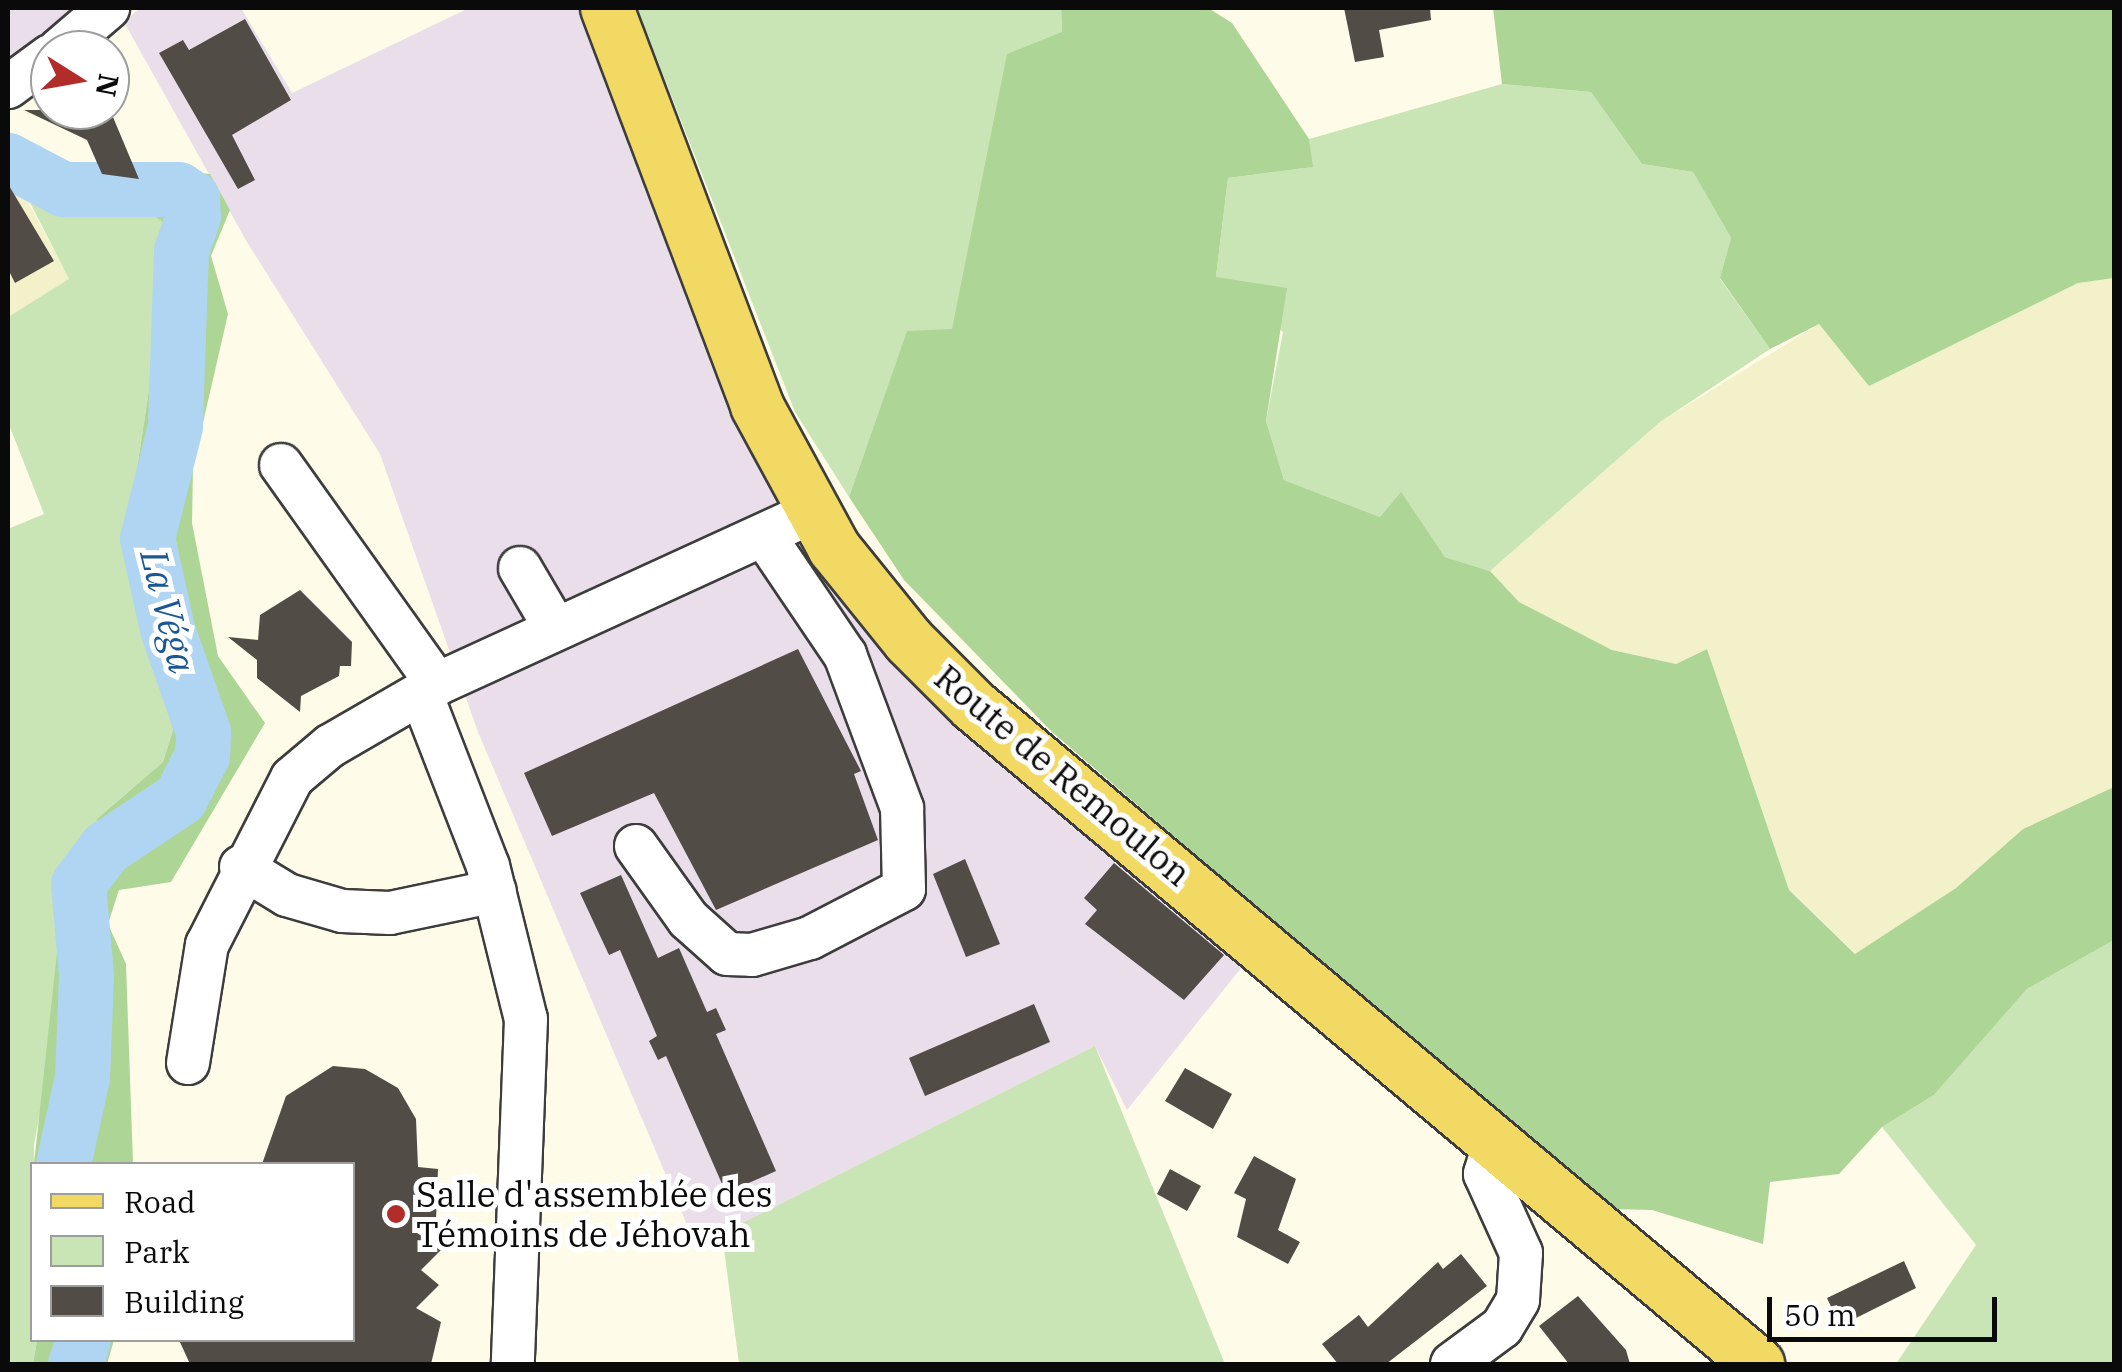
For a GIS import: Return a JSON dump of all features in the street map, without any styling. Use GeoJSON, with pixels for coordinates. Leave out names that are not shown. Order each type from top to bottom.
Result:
{"type":"FeatureCollection","features":[{"type":"Feature","properties":{"kind":"main road","name":"Route de Remoulon"},"geometry":{"type":"LineString","coordinates":[[607,8],[757,406],[812,512],[909,642],[974,706],[1496,1139],[1758,1364]]}},
{"type":"Feature","properties":{"kind":"street"},"geometry":{"type":"LineString","coordinates":[[8,87],[30,71]]}},
{"type":"Feature","properties":{"kind":"street"},"geometry":{"type":"LineString","coordinates":[[281,466],[429,690],[495,891],[526,1019],[513,1364]]}},
{"type":"Feature","properties":{"kind":"street"},"geometry":{"type":"LineString","coordinates":[[188,1063],[197,977],[241,867],[292,778],[330,746],[554,626],[712,552],[765,537],[812,512]]}},
{"type":"Feature","properties":{"kind":"street"},"geometry":{"type":"LineString","coordinates":[[636,846],[688,919],[727,954],[752,956],[810,938],[904,889],[902,808],[845,655],[765,537]]}},
{"type":"Feature","properties":{"kind":"street"},"geometry":{"type":"LineString","coordinates":[[520,568],[554,626]]}},
{"type":"Feature","properties":{"kind":"street"},"geometry":{"type":"LineString","coordinates":[[241,867],[287,895],[342,911],[390,913],[495,891]]}},
{"type":"Feature","properties":{"kind":"street"},"geometry":{"type":"LineString","coordinates":[[1452,1364],[1502,1327],[1518,1300],[1521,1253],[1485,1174],[1496,1139]]}},
{"type":"Feature","properties":{"kind":"shaded area"},"geometry":{"type":"Polygon","coordinates":[[[8,8],[84,8],[57,30],[30,30],[30,52],[8,70],[8,8]]]}},
{"type":"Feature","properties":{"kind":"shaded area"},"geometry":{"type":"Polygon","coordinates":[[[140,8],[241,8],[292,93],[469,8],[587,8],[758,464],[800,543],[904,672],[1250,957],[1127,1110],[1095,1046],[696,1246],[478,732],[380,454],[247,242],[124,22],[140,8]]]}},
{"type":"Feature","properties":{"kind":"green space"},"geometry":{"type":"Polygon","coordinates":[[[637,8],[1061,8],[1062,32],[976,232],[952,330],[907,332],[849,497],[795,412],[637,8]]]}},
{"type":"Feature","properties":{"kind":"green space"},"geometry":{"type":"Polygon","coordinates":[[[1061,8],[1208,8],[1232,23],[1309,139],[1313,167],[1228,178],[1216,277],[1287,288],[1266,421],[1284,480],[1380,517],[1401,492],[1445,557],[1490,571],[1519,602],[1612,650],[1676,664],[1707,649],[1789,890],[1855,954],[1956,888],[2023,829],[2114,787],[2114,940],[2027,989],[1934,1095],[1882,1127],[1839,1174],[1770,1182],[1763,1244],[1652,1210],[1613,1209],[1591,1193],[1052,732],[904,580],[849,497],[907,331],[952,329],[1007,54],[1062,32],[1061,8]]]}},
{"type":"Feature","properties":{"kind":"green space"},"geometry":{"type":"Polygon","coordinates":[[[1493,8],[2114,8],[2114,278],[2078,283],[1869,386],[1819,324],[1770,349],[1720,278],[1731,238],[1693,172],[1642,164],[1591,92],[1502,84],[1493,8]]]}},
{"type":"Feature","properties":{"kind":"green space"},"geometry":{"type":"Polygon","coordinates":[[[1502,84],[1591,92],[1642,164],[1693,172],[1731,238],[1720,279],[1770,349],[1660,422],[1490,571],[1445,557],[1401,493],[1380,517],[1284,480],[1266,421],[1283,332],[1216,277],[1228,178],[1312,167],[1309,139],[1502,84]]]}},
{"type":"Feature","properties":{"kind":"green space"},"geometry":{"type":"Polygon","coordinates":[[[8,165],[70,280],[8,317],[8,165]]]}},
{"type":"Feature","properties":{"kind":"green space"},"geometry":{"type":"Polygon","coordinates":[[[155,169],[210,174],[230,210],[211,256],[228,314],[193,466],[192,523],[218,656],[265,723],[171,882],[119,890],[108,924],[126,964],[133,1162],[34,1162],[65,879],[98,818],[163,762],[173,730],[128,528],[165,284],[164,223],[144,209],[155,169]]]}},
{"type":"Feature","properties":{"kind":"green space"},"geometry":{"type":"Polygon","coordinates":[[[21,185],[57,202],[144,209],[164,223],[165,284],[128,528],[173,730],[163,762],[98,818],[34,1144],[34,1162],[30,1162],[30,1342],[37,1342],[33,1364],[8,1364],[8,529],[44,514],[8,422],[8,317],[69,279],[21,185]]]}},
{"type":"Feature","properties":{"kind":"green space"},"geometry":{"type":"Polygon","coordinates":[[[2114,278],[2114,787],[2023,829],[1956,888],[1856,954],[1789,890],[1707,649],[1676,664],[1612,650],[1519,602],[1490,571],[1660,422],[1819,324],[1870,385],[2078,283],[2114,278]]]}},
{"type":"Feature","properties":{"kind":"green space"},"geometry":{"type":"Polygon","coordinates":[[[2114,940],[2114,1364],[1896,1364],[1976,1245],[1882,1127],[1934,1095],[2027,989],[2114,940]]]}},
{"type":"Feature","properties":{"kind":"green space"},"geometry":{"type":"Polygon","coordinates":[[[1095,1046],[1225,1364],[739,1364],[722,1233],[1095,1046]]]}},
{"type":"Feature","properties":{"kind":"green space"},"geometry":{"type":"Polygon","coordinates":[[[37,1342],[113,1342],[107,1364],[33,1364],[37,1342]]]}},
{"type":"Feature","properties":{"kind":"building"},"geometry":{"type":"Polygon","coordinates":[[[1344,8],[1430,8],[1431,20],[1379,30],[1384,57],[1355,62],[1344,8]]]}},
{"type":"Feature","properties":{"kind":"building"},"geometry":{"type":"Polygon","coordinates":[[[245,19],[291,100],[232,135],[255,180],[238,189],[159,53],[183,40],[189,50],[245,19]]]}},
{"type":"Feature","properties":{"kind":"building"},"geometry":{"type":"Polygon","coordinates":[[[66,130],[118,130],[139,179],[102,174],[87,140],[66,130]]]}},
{"type":"Feature","properties":{"kind":"building"},"geometry":{"type":"Polygon","coordinates":[[[8,184],[54,261],[15,283],[8,269],[8,184]]]}},
{"type":"Feature","properties":{"kind":"building"},"geometry":{"type":"Polygon","coordinates":[[[300,590],[352,642],[351,666],[340,666],[339,676],[301,696],[300,712],[257,678],[257,660],[228,637],[258,640],[260,615],[300,590]]]}},
{"type":"Feature","properties":{"kind":"building"},"geometry":{"type":"Polygon","coordinates":[[[798,649],[861,771],[854,774],[878,840],[716,910],[654,793],[552,836],[524,773],[798,649]]]}},
{"type":"Feature","properties":{"kind":"building"},"geometry":{"type":"Polygon","coordinates":[[[965,859],[1000,944],[966,957],[933,874],[965,859]]]}},
{"type":"Feature","properties":{"kind":"building"},"geometry":{"type":"Polygon","coordinates":[[[1114,863],[1224,955],[1184,1000],[1085,924],[1097,910],[1084,898],[1114,863]]]}},
{"type":"Feature","properties":{"kind":"building"},"geometry":{"type":"Polygon","coordinates":[[[621,875],[658,958],[679,948],[707,1012],[716,1008],[726,1030],[716,1034],[776,1171],[726,1193],[666,1056],[658,1060],[649,1041],[657,1036],[620,950],[609,955],[580,893],[621,875]]]}},
{"type":"Feature","properties":{"kind":"building"},"geometry":{"type":"Polygon","coordinates":[[[1034,1004],[1050,1042],[925,1096],[909,1058],[1034,1004]]]}},
{"type":"Feature","properties":{"kind":"building","name":"Salle d'assemblée des Témoins de Jéhovah"},"geometry":{"type":"Polygon","coordinates":[[[333,1066],[365,1069],[398,1088],[416,1119],[418,1167],[438,1169],[436,1220],[417,1233],[442,1249],[421,1270],[439,1285],[416,1308],[441,1322],[431,1364],[190,1364],[180,1342],[355,1342],[355,1162],[263,1162],[286,1096],[333,1066]]]}},
{"type":"Feature","properties":{"kind":"building"},"geometry":{"type":"Polygon","coordinates":[[[1185,1068],[1232,1094],[1213,1129],[1165,1101],[1185,1068]]]}},
{"type":"Feature","properties":{"kind":"building"},"geometry":{"type":"Polygon","coordinates":[[[1254,1156],[1296,1179],[1278,1230],[1300,1242],[1288,1264],[1237,1237],[1246,1199],[1234,1193],[1254,1156]]]}},
{"type":"Feature","properties":{"kind":"building"},"geometry":{"type":"Polygon","coordinates":[[[1170,1169],[1201,1186],[1187,1211],[1157,1194],[1170,1169]]]}},
{"type":"Feature","properties":{"kind":"building"},"geometry":{"type":"Polygon","coordinates":[[[1461,1254],[1487,1286],[1386,1364],[1338,1364],[1322,1344],[1359,1315],[1368,1327],[1438,1262],[1443,1269],[1461,1254]]]}},
{"type":"Feature","properties":{"kind":"building"},"geometry":{"type":"Polygon","coordinates":[[[1904,1261],[1916,1288],[1840,1326],[1827,1298],[1904,1261]]]}},
{"type":"Feature","properties":{"kind":"building"},"geometry":{"type":"Polygon","coordinates":[[[1578,1296],[1626,1350],[1630,1364],[1569,1364],[1539,1326],[1578,1296]]]}},
{"type":"Feature","properties":{"kind":"waterway","name":"La Véga"},"geometry":{"type":"LineString","coordinates":[[8,160],[63,189],[178,189],[192,198],[193,216],[181,250],[175,426],[147,538],[167,629],[203,732],[202,755],[180,798],[105,848],[78,884],[86,975],[82,1077],[63,1162]]}},
{"type":"Feature","properties":{"kind":"waterway","name":"La Véga"},"geometry":{"type":"LineString","coordinates":[[75,1364],[82,1342]]}},
{"type":"Feature","properties":{"kind":"place","name":"Salle d'assemblée des Témoins de Jéhovah"},"geometry":{"type":"Point","coordinates":[396,1214]}}]}
